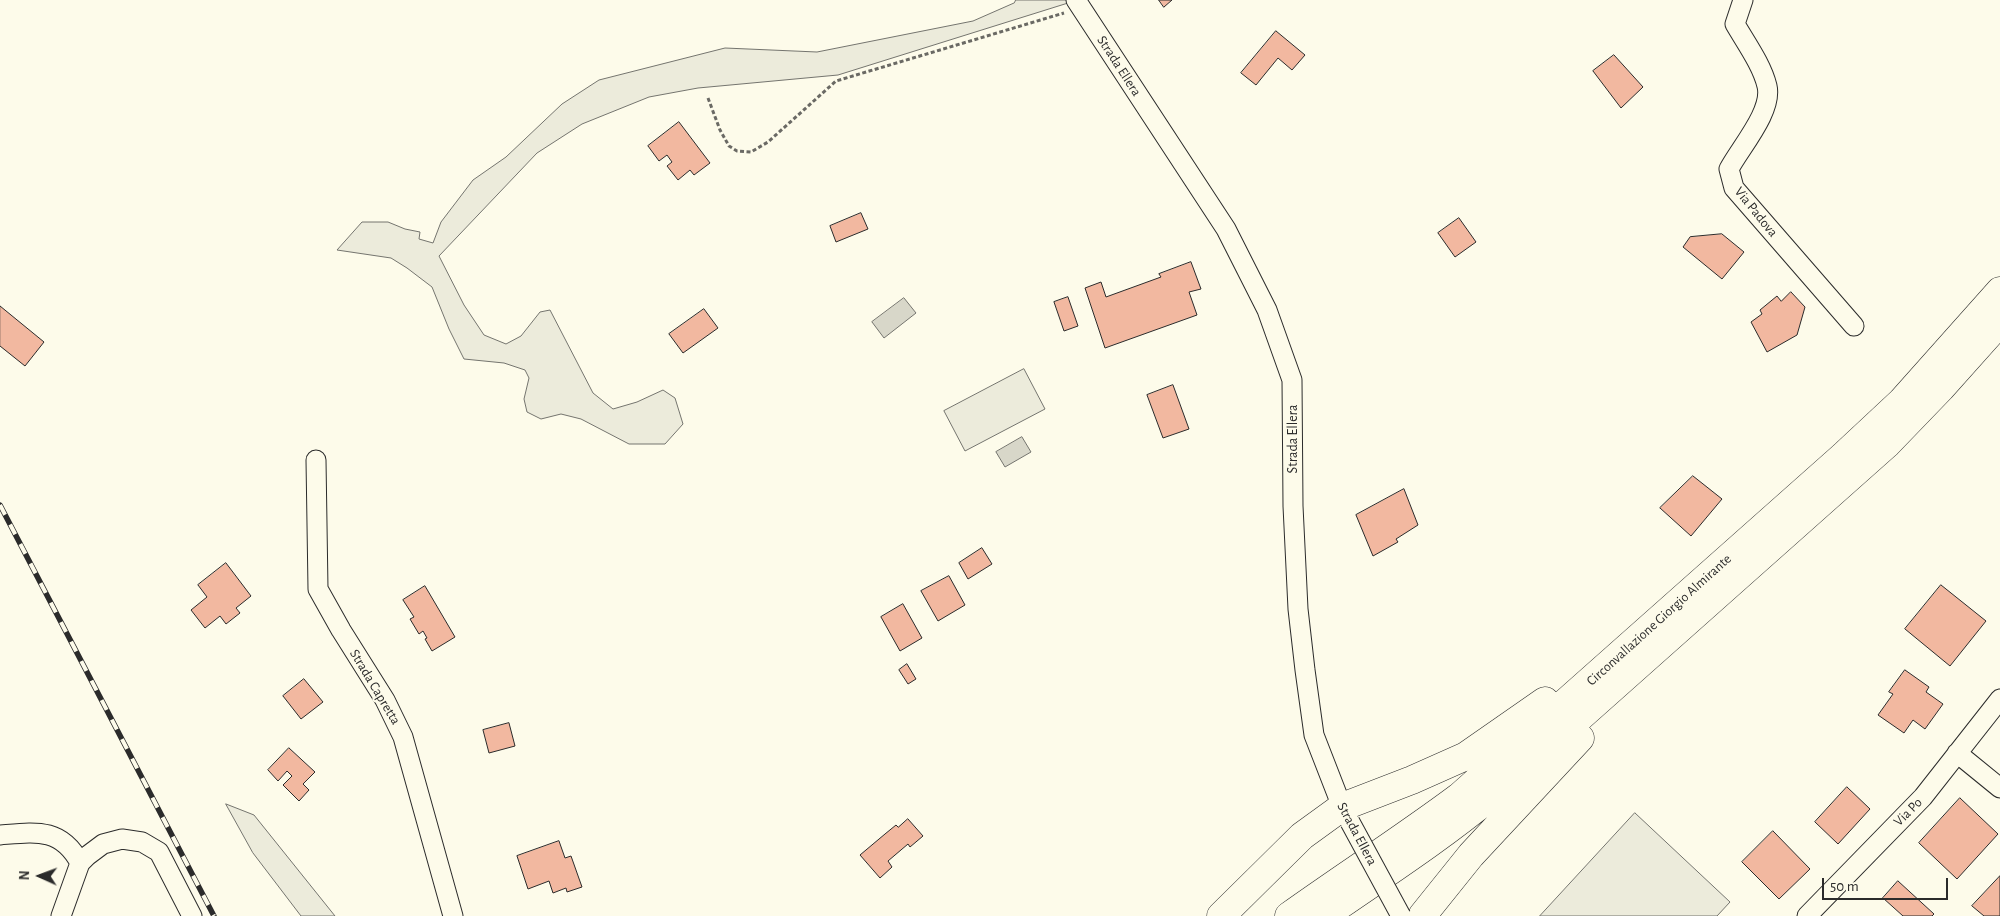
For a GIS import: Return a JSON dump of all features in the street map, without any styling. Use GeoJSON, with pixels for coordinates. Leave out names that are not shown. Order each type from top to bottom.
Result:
{"type":"FeatureCollection","features":[{"type":"Feature","properties":{"kind":"highway","name":"Circonvallazione Giorgio Almirante"},"geometry":{"type":"LineString","coordinates":[[1324,916],[1464,818],[1902,401],[2000,291]]}},
{"type":"Feature","properties":{"kind":"highway","name":"Circonvallazione Giorgio Almirante"},"geometry":{"type":"LineString","coordinates":[[1289,916],[1405,838],[1621,667],[1887,444],[1941,388],[2000,322]]}},
{"type":"Feature","properties":{"kind":"highway"},"geometry":{"type":"LineString","coordinates":[[1221,916],[1302,836],[1412,780],[1466,756],[1566,686],[1621,667]]}},
{"type":"Feature","properties":{"kind":"highway"},"geometry":{"type":"LineString","coordinates":[[1422,916],[1472,855],[1594,724],[1621,667]]}},
{"type":"Feature","properties":{"kind":"street","name":"Via Padova"},"geometry":{"type":"LineString","coordinates":[[1743,0],[1735,24],[1758,65],[1767,87],[1766,104],[1760,118],[1729,169],[1734,188],[1854,326]]}},
{"type":"Feature","properties":{"kind":"street","name":"Strada Ellera"},"geometry":{"type":"LineString","coordinates":[[1079,4],[1226,229],[1268,310],[1292,380],[1293,506],[1298,608],[1314,735],[1346,815],[1401,916]]}},
{"type":"Feature","properties":{"kind":"street","name":"Strada Capretta"},"geometry":{"type":"LineString","coordinates":[[316,460],[318,588],[341,630],[390,708],[404,737],[453,916]]}},
{"type":"Feature","properties":{"kind":"street","name":"Via Po"},"geometry":{"type":"LineString","coordinates":[[1807,916],[1923,797],[2000,699]]}},
{"type":"Feature","properties":{"kind":"street"},"geometry":{"type":"LineString","coordinates":[[1957,753],[2000,788]]}},
{"type":"Feature","properties":{"kind":"street"},"geometry":{"type":"LineString","coordinates":[[0,835],[32,832],[52,836],[69,847],[80,864]]}},
{"type":"Feature","properties":{"kind":"street"},"geometry":{"type":"LineString","coordinates":[[61,916],[80,864],[94,849],[108,842],[122,839],[142,842],[160,852],[192,916]]}},
{"type":"Feature","properties":{"kind":"path"},"geometry":{"type":"LineString","coordinates":[[708,98],[720,130],[729,146],[737,151],[751,152],[768,142],[836,82],[1079,4]]}},
{"type":"Feature","properties":{"kind":"shaded area"},"geometry":{"type":"Polygon","coordinates":[[[1016,0],[1067,0],[1068,3],[838,75],[698,88],[649,97],[582,124],[537,153],[439,256],[464,305],[484,335],[506,344],[521,336],[540,312],[550,310],[593,393],[613,409],[637,402],[663,390],[675,398],[683,424],[665,444],[629,444],[581,419],[561,414],[541,419],[527,412],[524,399],[529,378],[525,370],[504,363],[464,359],[449,329],[432,287],[391,258],[337,250],[362,222],[388,222],[405,229],[420,232],[419,239],[433,243],[441,222],[473,180],[506,157],[562,104],[599,80],[725,48],[817,52],[973,21],[1014,3],[1016,0]]]}},
{"type":"Feature","properties":{"kind":"shaded area"},"geometry":{"type":"Polygon","coordinates":[[[904,298],[916,313],[884,338],[872,322],[904,298]]]}},
{"type":"Feature","properties":{"kind":"shaded area"},"geometry":{"type":"Polygon","coordinates":[[[1024,369],[1045,409],[965,451],[944,411],[1024,369]]]}},
{"type":"Feature","properties":{"kind":"shaded area"},"geometry":{"type":"Polygon","coordinates":[[[1022,437],[1031,452],[1005,467],[996,452],[1022,437]]]}},
{"type":"Feature","properties":{"kind":"shaded area"},"geometry":{"type":"Polygon","coordinates":[[[226,804],[254,815],[335,916],[301,916],[253,853],[226,804]]]}},
{"type":"Feature","properties":{"kind":"shaded area"},"geometry":{"type":"Polygon","coordinates":[[[1635,813],[1730,902],[1717,916],[1540,916],[1635,813]]]}},
{"type":"Feature","properties":{"kind":"building"},"geometry":{"type":"Polygon","coordinates":[[[1159,0],[1172,0],[1164,7],[1159,0]]]}},
{"type":"Feature","properties":{"kind":"building"},"geometry":{"type":"Polygon","coordinates":[[[1276,31],[1305,55],[1292,70],[1278,58],[1256,85],[1241,73],[1276,31]]]}},
{"type":"Feature","properties":{"kind":"building"},"geometry":{"type":"Polygon","coordinates":[[[1614,55],[1643,87],[1621,108],[1593,71],[1614,55]]]}},
{"type":"Feature","properties":{"kind":"building"},"geometry":{"type":"Polygon","coordinates":[[[679,122],[710,163],[694,175],[690,170],[678,180],[667,166],[672,162],[667,155],[659,161],[648,146],[679,122]]]}},
{"type":"Feature","properties":{"kind":"building"},"geometry":{"type":"Polygon","coordinates":[[[861,213],[868,229],[836,242],[830,226],[861,213]]]}},
{"type":"Feature","properties":{"kind":"building"},"geometry":{"type":"Polygon","coordinates":[[[1459,218],[1476,242],[1455,257],[1438,233],[1459,218]]]}},
{"type":"Feature","properties":{"kind":"building"},"geometry":{"type":"Polygon","coordinates":[[[1722,234],[1744,252],[1722,279],[1683,247],[1690,237],[1722,234]]]}},
{"type":"Feature","properties":{"kind":"building"},"geometry":{"type":"Polygon","coordinates":[[[1191,262],[1201,289],[1189,292],[1197,315],[1105,348],[1085,288],[1101,282],[1106,297],[1161,277],[1159,274],[1191,262]]]}},
{"type":"Feature","properties":{"kind":"building"},"geometry":{"type":"Polygon","coordinates":[[[1791,292],[1805,307],[1797,335],[1767,352],[1751,322],[1762,314],[1760,310],[1777,296],[1781,301],[1791,292]]]}},
{"type":"Feature","properties":{"kind":"building"},"geometry":{"type":"Polygon","coordinates":[[[1068,297],[1078,326],[1064,331],[1054,302],[1068,297]]]}},
{"type":"Feature","properties":{"kind":"building"},"geometry":{"type":"Polygon","coordinates":[[[0,306],[44,342],[25,366],[0,346],[0,306]]]}},
{"type":"Feature","properties":{"kind":"building"},"geometry":{"type":"Polygon","coordinates":[[[704,309],[718,328],[683,353],[669,334],[704,309]]]}},
{"type":"Feature","properties":{"kind":"building"},"geometry":{"type":"Polygon","coordinates":[[[1173,385],[1189,429],[1163,438],[1147,395],[1173,385]]]}},
{"type":"Feature","properties":{"kind":"building"},"geometry":{"type":"Polygon","coordinates":[[[1693,476],[1722,499],[1691,536],[1660,508],[1693,476]]]}},
{"type":"Feature","properties":{"kind":"building"},"geometry":{"type":"Polygon","coordinates":[[[1404,489],[1418,525],[1396,539],[1398,542],[1373,556],[1356,515],[1404,489]]]}},
{"type":"Feature","properties":{"kind":"building"},"geometry":{"type":"Polygon","coordinates":[[[982,548],[992,564],[968,579],[959,563],[982,548]]]}},
{"type":"Feature","properties":{"kind":"building"},"geometry":{"type":"Polygon","coordinates":[[[226,563],[251,596],[236,608],[240,613],[226,624],[220,616],[205,628],[191,610],[207,597],[198,585],[226,563]]]}},
{"type":"Feature","properties":{"kind":"building"},"geometry":{"type":"Polygon","coordinates":[[[949,576],[965,605],[938,621],[921,591],[949,576]]]}},
{"type":"Feature","properties":{"kind":"building"},"geometry":{"type":"Polygon","coordinates":[[[1941,585],[1986,621],[1950,666],[1905,629],[1941,585]]]}},
{"type":"Feature","properties":{"kind":"building"},"geometry":{"type":"Polygon","coordinates":[[[425,586],[455,637],[432,651],[423,631],[419,634],[410,619],[414,617],[403,600],[425,586]]]}},
{"type":"Feature","properties":{"kind":"building"},"geometry":{"type":"Polygon","coordinates":[[[903,604],[922,638],[900,651],[881,617],[903,604]]]}},
{"type":"Feature","properties":{"kind":"building"},"geometry":{"type":"Polygon","coordinates":[[[907,664],[916,679],[908,684],[899,670],[907,664]]]}},
{"type":"Feature","properties":{"kind":"building"},"geometry":{"type":"Polygon","coordinates":[[[1905,670],[1929,687],[1926,692],[1943,704],[1925,729],[1913,720],[1904,733],[1878,715],[1893,694],[1889,692],[1905,670]]]}},
{"type":"Feature","properties":{"kind":"building"},"geometry":{"type":"Polygon","coordinates":[[[304,679],[323,702],[301,719],[283,696],[304,679]]]}},
{"type":"Feature","properties":{"kind":"building"},"geometry":{"type":"Polygon","coordinates":[[[509,723],[515,746],[489,753],[483,730],[509,723]]]}},
{"type":"Feature","properties":{"kind":"building"},"geometry":{"type":"Polygon","coordinates":[[[289,748],[315,772],[303,784],[309,790],[299,801],[283,785],[292,776],[287,771],[278,781],[268,770],[289,748]]]}},
{"type":"Feature","properties":{"kind":"building"},"geometry":{"type":"Polygon","coordinates":[[[1847,787],[1870,809],[1838,844],[1815,822],[1847,787]]]}},
{"type":"Feature","properties":{"kind":"building"},"geometry":{"type":"Polygon","coordinates":[[[1960,798],[1998,834],[1957,879],[1919,843],[1960,798]]]}},
{"type":"Feature","properties":{"kind":"building"},"geometry":{"type":"Polygon","coordinates":[[[908,819],[923,836],[910,847],[908,844],[888,861],[892,867],[880,878],[860,855],[896,825],[898,827],[908,819]]]}},
{"type":"Feature","properties":{"kind":"building"},"geometry":{"type":"Polygon","coordinates":[[[1773,831],[1810,869],[1779,899],[1742,862],[1773,831]]]}},
{"type":"Feature","properties":{"kind":"building"},"geometry":{"type":"Polygon","coordinates":[[[559,841],[565,858],[571,856],[582,887],[567,892],[566,888],[553,893],[549,881],[528,889],[517,856],[559,841]]]}},
{"type":"Feature","properties":{"kind":"building"},"geometry":{"type":"Polygon","coordinates":[[[2000,876],[2000,916],[1984,916],[1972,906],[2000,876]]]}},
{"type":"Feature","properties":{"kind":"building"},"geometry":{"type":"Polygon","coordinates":[[[1898,881],[1934,914],[1932,916],[1903,916],[1883,898],[1898,881]]]}},
{"type":"Feature","properties":{"kind":"railway"},"geometry":{"type":"LineString","coordinates":[[0,505],[214,916]]}}]}
